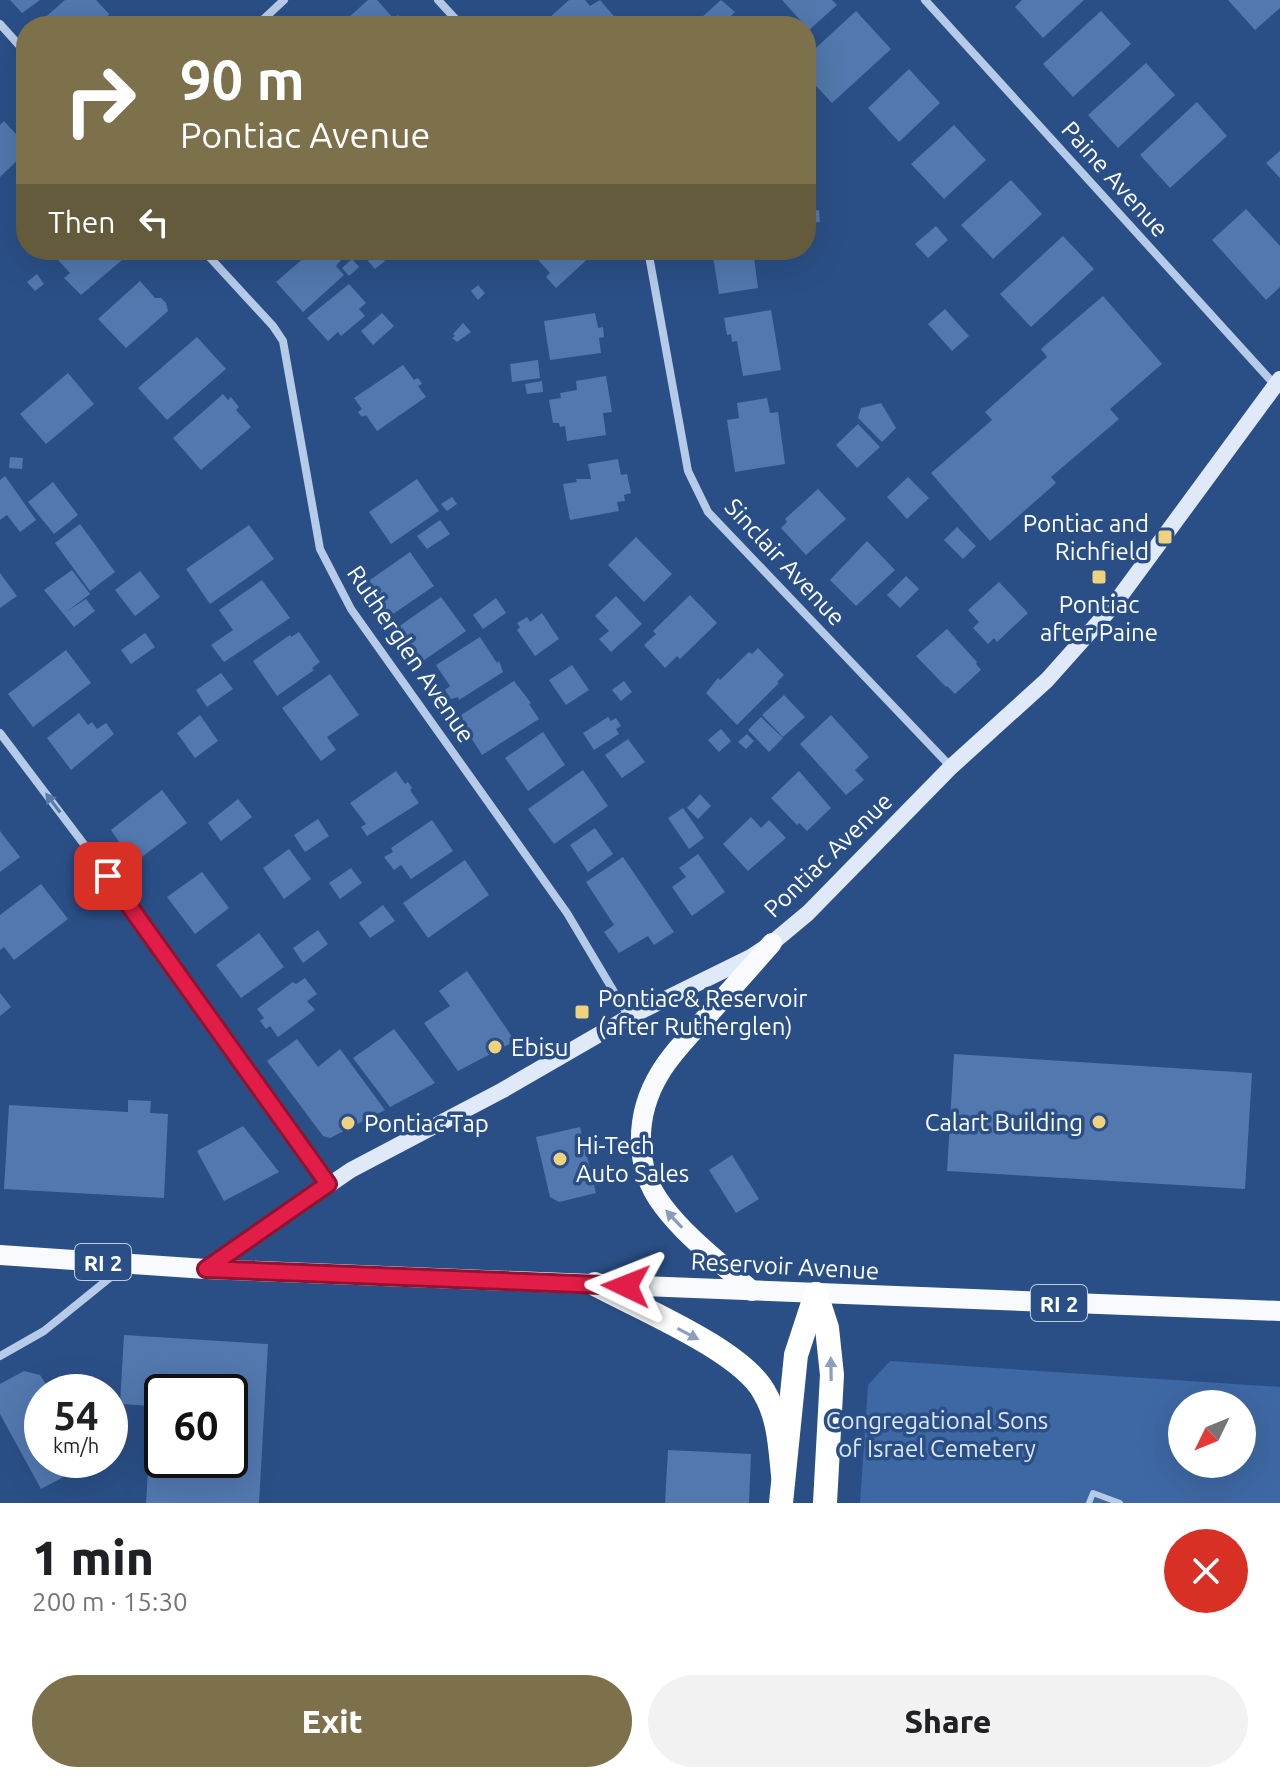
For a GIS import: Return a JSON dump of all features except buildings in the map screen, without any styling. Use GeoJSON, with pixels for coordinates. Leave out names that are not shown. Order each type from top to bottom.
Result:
{"type":"FeatureCollection","features":[{"type":"Feature","properties":{"kind":"highway"},"geometry":{"type":"LineString","coordinates":[[595,1284],[726,1354],[755,1378],[776,1423],[783,1475]]}},
{"type":"Feature","properties":{"kind":"highway"},"geometry":{"type":"LineString","coordinates":[[781,1503],[796,1355],[816,1294]]}},
{"type":"Feature","properties":{"kind":"highway"},"geometry":{"type":"LineString","coordinates":[[816,1294],[827,1328],[832,1375],[825,1503]]}},
{"type":"Feature","properties":{"kind":"main road","name":"Pontiac Avenue"},"geometry":{"type":"LineString","coordinates":[[206,1269],[328,1184],[503,1090],[629,1017],[751,957],[772,943],[808,913],[951,767],[1047,680],[1113,606],[1278,382]]}},
{"type":"Feature","properties":{"kind":"main road"},"geometry":{"type":"LineString","coordinates":[[752,1291],[675,1221],[662,1205],[651,1188],[644,1168],[642,1125],[645,1106],[661,1071],[772,943]]}},
{"type":"Feature","properties":{"kind":"main road","name":"Reservoir Avenue"},"geometry":{"type":"LineString","coordinates":[[0,1255],[206,1269],[1280,1311]]}},
{"type":"Feature","properties":{"kind":"street"},"geometry":{"type":"LineString","coordinates":[[267,16],[284,0]]}},
{"type":"Feature","properties":{"kind":"street"},"geometry":{"type":"LineString","coordinates":[[438,0],[453,16]]}},
{"type":"Feature","properties":{"kind":"street","name":"Paine Avenue"},"geometry":{"type":"LineString","coordinates":[[925,0],[1278,382]]}},
{"type":"Feature","properties":{"kind":"street"},"geometry":{"type":"LineString","coordinates":[[0,24],[16,42]]}},
{"type":"Feature","properties":{"kind":"street","name":"Rutherglen Avenue"},"geometry":{"type":"LineString","coordinates":[[212,260],[283,341],[320,549],[333,578],[351,609],[567,913],[629,1017]]}},
{"type":"Feature","properties":{"kind":"street","name":"Sinclair Avenue"},"geometry":{"type":"LineString","coordinates":[[650,260],[688,471],[708,512],[951,767]]}},
{"type":"Feature","properties":{"kind":"street"},"geometry":{"type":"LineString","coordinates":[[0,733],[126,900],[328,1184]]}},
{"type":"Feature","properties":{"kind":"street"},"geometry":{"type":"LineString","coordinates":[[0,1356],[44,1331],[128,1263]]}},
{"type":"Feature","properties":{"kind":"lane"},"geometry":{"type":"LineString","coordinates":[[1089,1503],[1093,1493],[1120,1503]]}},
{"type":"Feature","properties":{"kind":"green space","name":"Congregational Sons of Israel Cemetery"},"geometry":{"type":"Polygon","coordinates":[[[890,1361],[1280,1387],[1280,1503],[860,1503],[868,1385],[890,1361]]]}},
{"type":"Feature","properties":{"kind":"place","name":"Pontiac and Richfield"},"geometry":{"type":"Point","coordinates":[1165,537]}},
{"type":"Feature","properties":{"kind":"place","name":"Pontiac after Paine"},"geometry":{"type":"Point","coordinates":[1099,577]}},
{"type":"Feature","properties":{"kind":"place","name":"Pontiac & Reservoir (after Rutherglen)"},"geometry":{"type":"Point","coordinates":[582,1012]}},
{"type":"Feature","properties":{"kind":"place","name":"Ebisu"},"geometry":{"type":"Point","coordinates":[495,1047]}},
{"type":"Feature","properties":{"kind":"place","name":"Calart Building"},"geometry":{"type":"Point","coordinates":[1099,1122]}},
{"type":"Feature","properties":{"kind":"place","name":"Pontiac Tap"},"geometry":{"type":"Point","coordinates":[348,1123]}},
{"type":"Feature","properties":{"kind":"place","name":"Hi-Tech Auto Sales"},"geometry":{"type":"Point","coordinates":[560,1159]}},
{"type":"Feature","properties":{"kind":"route"},"geometry":{"type":"LineString","coordinates":[[108,876],[328,1184],[206,1269],[626,1286]]}}]}
